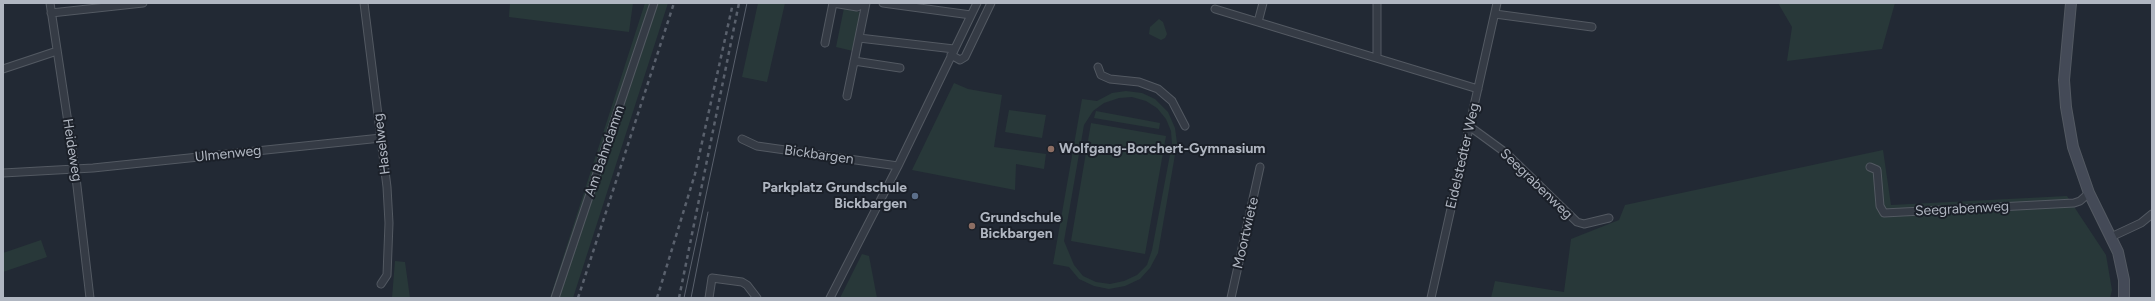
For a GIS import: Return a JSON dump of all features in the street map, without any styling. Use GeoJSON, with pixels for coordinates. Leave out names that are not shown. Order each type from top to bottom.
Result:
{"type":"FeatureCollection","features":[{"type":"Feature","properties":{"kind":"main road"},"geometry":{"type":"LineString","coordinates":[[2071,3],[2064,80],[2066,107],[2073,147],[2089,193],[2111,237],[2122,266],[2124,298]]}},
{"type":"Feature","properties":{"kind":"street","name":"Heideweg"},"geometry":{"type":"LineString","coordinates":[[50,3],[75,169],[90,298]]}},
{"type":"Feature","properties":{"kind":"street"},"geometry":{"type":"LineString","coordinates":[[51,13],[143,3]]}},
{"type":"Feature","properties":{"kind":"street","name":"Haselweg"},"geometry":{"type":"LineString","coordinates":[[364,3],[381,138],[389,224],[387,275],[381,284]]}},
{"type":"Feature","properties":{"kind":"street","name":"Am Bahndamm"},"geometry":{"type":"LineString","coordinates":[[555,298],[654,3]]}},
{"type":"Feature","properties":{"kind":"street"},"geometry":{"type":"LineString","coordinates":[[825,44],[833,3],[857,7],[865,3]]}},
{"type":"Feature","properties":{"kind":"street"},"geometry":{"type":"LineString","coordinates":[[847,96],[865,3]]}},
{"type":"Feature","properties":{"kind":"street"},"geometry":{"type":"LineString","coordinates":[[882,3],[972,15]]}},
{"type":"Feature","properties":{"kind":"street"},"geometry":{"type":"LineString","coordinates":[[830,298],[898,166],[977,3]]}},
{"type":"Feature","properties":{"kind":"street"},"geometry":{"type":"LineString","coordinates":[[859,38],[952,52],[960,60],[965,56],[991,3]]}},
{"type":"Feature","properties":{"kind":"street"},"geometry":{"type":"LineString","coordinates":[[1258,22],[1263,3]]}},
{"type":"Feature","properties":{"kind":"street"},"geometry":{"type":"LineString","coordinates":[[1377,3],[1377,58]]}},
{"type":"Feature","properties":{"kind":"street","name":"Eidelstedter Weg"},"geometry":{"type":"LineString","coordinates":[[1431,298],[1497,3]]}},
{"type":"Feature","properties":{"kind":"street"},"geometry":{"type":"LineString","coordinates":[[1215,9],[1478,89]]}},
{"type":"Feature","properties":{"kind":"street"},"geometry":{"type":"LineString","coordinates":[[1495,14],[1592,28]]}},
{"type":"Feature","properties":{"kind":"street"},"geometry":{"type":"LineString","coordinates":[[3,69],[57,51]]}},
{"type":"Feature","properties":{"kind":"street"},"geometry":{"type":"LineString","coordinates":[[854,61],[900,68]]}},
{"type":"Feature","properties":{"kind":"street"},"geometry":{"type":"LineString","coordinates":[[1098,67],[1101,75],[1110,79],[1139,82],[1158,90],[1172,101],[1185,126]]}},
{"type":"Feature","properties":{"kind":"street","name":"Seegrabenweg"},"geometry":{"type":"LineString","coordinates":[[1469,126],[1506,153],[1577,222],[1584,224],[1609,218]]}},
{"type":"Feature","properties":{"kind":"street","name":"Ulmenweg"},"geometry":{"type":"LineString","coordinates":[[3,173],[75,169],[381,138]]}},
{"type":"Feature","properties":{"kind":"street","name":"Bickbargen"},"geometry":{"type":"LineString","coordinates":[[742,139],[757,146],[898,166]]}},
{"type":"Feature","properties":{"kind":"street","name":"Seegrabenweg"},"geometry":{"type":"LineString","coordinates":[[1870,167],[1877,170],[1880,206],[1884,213],[2074,203],[2080,201],[2089,193]]}},
{"type":"Feature","properties":{"kind":"street","name":"Moortwiete"},"geometry":{"type":"LineString","coordinates":[[1231,298],[1260,168]]}},
{"type":"Feature","properties":{"kind":"street"},"geometry":{"type":"LineString","coordinates":[[2111,237],[2141,223],[2152,214]]}},
{"type":"Feature","properties":{"kind":"street"},"geometry":{"type":"LineString","coordinates":[[708,298],[712,278],[742,282],[747,285],[757,298]]}},
{"type":"Feature","properties":{"kind":"shaded area"},"geometry":{"type":"Polygon","coordinates":[[[510,3],[633,3],[629,32],[509,17],[510,3]]]}},
{"type":"Feature","properties":{"kind":"shaded area"},"geometry":{"type":"Polygon","coordinates":[[[645,3],[668,3],[573,298],[550,298],[645,3]]]}},
{"type":"Feature","properties":{"kind":"shaded area"},"geometry":{"type":"Polygon","coordinates":[[[758,3],[785,3],[767,82],[742,77],[758,3]]]}},
{"type":"Feature","properties":{"kind":"shaded area"},"geometry":{"type":"Polygon","coordinates":[[[1778,3],[1895,3],[1882,49],[1787,61],[1792,27],[1778,3]]]}},
{"type":"Feature","properties":{"kind":"shaded area"},"geometry":{"type":"Polygon","coordinates":[[[844,8],[860,12],[853,51],[836,47],[844,8]]]}},
{"type":"Feature","properties":{"kind":"shaded area"},"geometry":{"type":"Polygon","coordinates":[[[1159,19],[1163,22],[1167,34],[1165,38],[1161,40],[1149,34],[1150,27],[1159,19]]]}},
{"type":"Feature","properties":{"kind":"shaded area"},"geometry":{"type":"Polygon","coordinates":[[[954,83],[968,89],[1002,95],[994,147],[1046,154],[1044,169],[1016,164],[1015,190],[912,170],[954,83]]]}},
{"type":"Feature","properties":{"kind":"shaded area"},"geometry":{"type":"Polygon","coordinates":[[[1126,91],[1142,93],[1155,99],[1168,112],[1175,128],[1177,143],[1158,253],[1150,268],[1140,279],[1125,286],[1109,289],[1094,286],[1079,279],[1069,267],[1053,264],[1082,99],[1097,101],[1112,93],[1126,91]],[[1132,97],[1119,98],[1104,103],[1093,111],[1084,125],[1064,241],[1074,265],[1083,276],[1096,282],[1110,284],[1124,281],[1137,275],[1147,265],[1152,250],[1172,144],[1171,131],[1166,119],[1157,108],[1146,101],[1132,97]]]}},
{"type":"Feature","properties":{"kind":"shaded area"},"geometry":{"type":"Polygon","coordinates":[[[1009,110],[1046,115],[1042,138],[1005,132],[1009,110]]]}},
{"type":"Feature","properties":{"kind":"shaded area"},"geometry":{"type":"Polygon","coordinates":[[[1096,111],[1160,123],[1159,129],[1094,118],[1096,111]]]}},
{"type":"Feature","properties":{"kind":"shaded area"},"geometry":{"type":"Polygon","coordinates":[[[1091,123],[1166,136],[1145,254],[1071,241],[1091,123]]]}},
{"type":"Feature","properties":{"kind":"shaded area"},"geometry":{"type":"Polygon","coordinates":[[[1883,150],[1891,205],[2067,196],[2106,255],[2112,290],[2110,298],[1491,298],[1495,281],[1564,292],[1571,239],[1619,220],[1625,205],[1883,150]]]}},
{"type":"Feature","properties":{"kind":"shaded area"},"geometry":{"type":"Polygon","coordinates":[[[41,240],[47,257],[3,272],[3,253],[41,240]]]}},
{"type":"Feature","properties":{"kind":"shaded area"},"geometry":{"type":"Polygon","coordinates":[[[862,254],[869,256],[877,298],[840,298],[862,254]]]}},
{"type":"Feature","properties":{"kind":"shaded area"},"geometry":{"type":"Polygon","coordinates":[[[395,261],[405,262],[410,298],[392,298],[395,261]]]}},
{"type":"Feature","properties":{"kind":"tram line"},"geometry":{"type":"LineString","coordinates":[[684,298],[747,3]]}},
{"type":"Feature","properties":{"kind":"tram line"},"geometry":{"type":"LineString","coordinates":[[691,298],[708,212]]}},
{"type":"Feature","properties":{"kind":"railway"},"geometry":{"type":"LineString","coordinates":[[578,298],[674,3]]}},
{"type":"Feature","properties":{"kind":"railway"},"geometry":{"type":"LineString","coordinates":[[657,298],[695,174],[733,3]]}},
{"type":"Feature","properties":{"kind":"railway"},"geometry":{"type":"LineString","coordinates":[[679,298],[739,3]]}},
{"type":"Feature","properties":{"kind":"place","name":"Wolfgang-Borchert-Gymnasium"},"geometry":{"type":"Point","coordinates":[1051,149]}},
{"type":"Feature","properties":{"kind":"place","name":"Parkplatz Grundschule Bickbargen"},"geometry":{"type":"Point","coordinates":[915,196]}},
{"type":"Feature","properties":{"kind":"place","name":"Grundschule Bickbargen"},"geometry":{"type":"Point","coordinates":[972,226]}}]}
